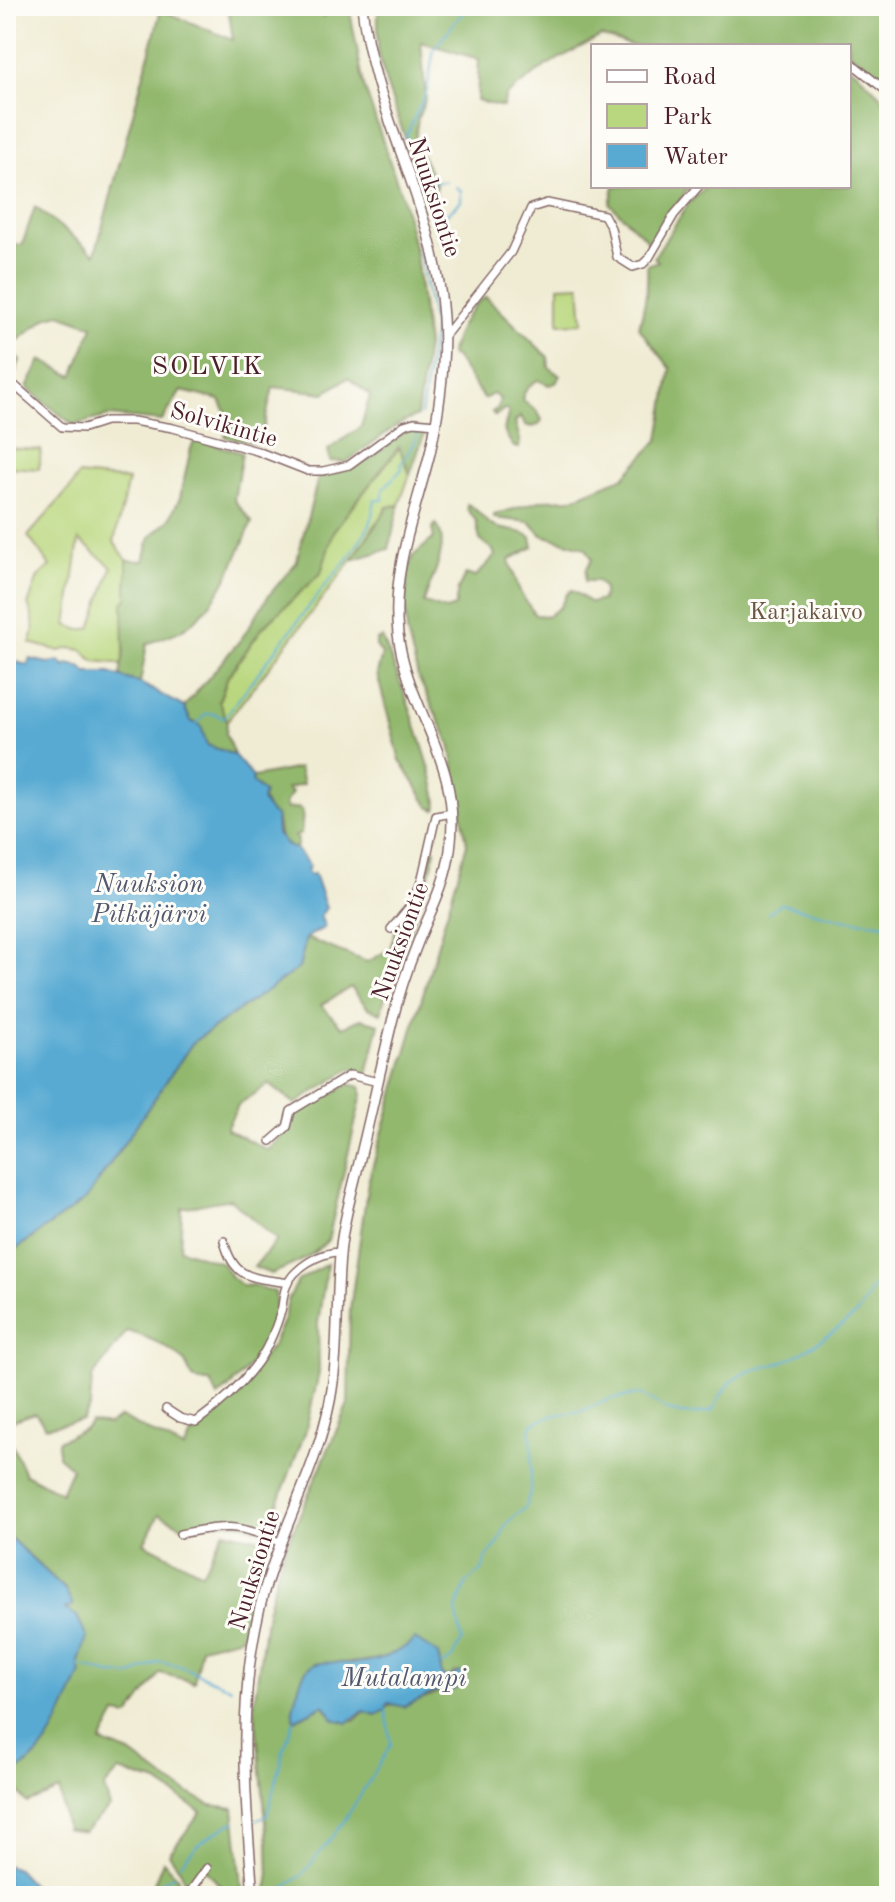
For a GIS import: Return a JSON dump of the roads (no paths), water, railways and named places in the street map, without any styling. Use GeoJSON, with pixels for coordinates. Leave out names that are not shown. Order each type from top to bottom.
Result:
{"type":"FeatureCollection","features":[{"type":"Feature","properties":{"kind":"street","name":"Nuuksiontie"},"geometry":{"type":"LineString","coordinates":[[253,1896],[243,1760],[244,1719],[255,1628],[279,1542],[314,1458],[329,1404],[335,1368],[340,1252],[399,995],[446,873],[450,853],[452,813],[444,765],[402,656],[397,615],[403,548],[436,424],[444,337],[434,248],[379,90],[369,53],[362,6]]}},
{"type":"Feature","properties":{"kind":"street"},"geometry":{"type":"LineString","coordinates":[[851,63],[889,93]]}},
{"type":"Feature","properties":{"kind":"street"},"geometry":{"type":"LineString","coordinates":[[444,337],[511,252],[531,208],[547,203],[604,215],[611,228],[617,257],[633,267],[649,258],[674,215],[697,188]]}},
{"type":"Feature","properties":{"kind":"street","name":"Solvikintie"},"geometry":{"type":"LineString","coordinates":[[6,378],[62,427],[84,428],[106,421],[133,421],[173,428],[257,451],[308,471],[349,465],[404,425],[414,422],[436,424]]}},
{"type":"Feature","properties":{"kind":"street"},"geometry":{"type":"LineString","coordinates":[[391,929],[412,904],[421,882],[436,816],[452,813]]}},
{"type":"Feature","properties":{"kind":"street"},"geometry":{"type":"LineString","coordinates":[[271,1141],[287,1127],[291,1111],[350,1075],[378,1082]]}},
{"type":"Feature","properties":{"kind":"street"},"geometry":{"type":"LineString","coordinates":[[224,1241],[236,1270],[288,1283]]}},
{"type":"Feature","properties":{"kind":"street"},"geometry":{"type":"LineString","coordinates":[[166,1409],[180,1418],[196,1422],[225,1398],[254,1367],[269,1342],[288,1283],[303,1266],[331,1252],[340,1252]]}},
{"type":"Feature","properties":{"kind":"street"},"geometry":{"type":"LineString","coordinates":[[180,1534],[220,1525],[242,1527],[279,1542]]}},
{"type":"Feature","properties":{"kind":"street"},"geometry":{"type":"LineString","coordinates":[[187,1896],[207,1868]]}},
{"type":"Feature","properties":{"kind":"water","name":"Nuuksion Pitkäjärvi"},"geometry":{"type":"Polygon","coordinates":[[[6,659],[27,665],[30,659],[48,663],[60,661],[65,667],[68,664],[81,667],[87,673],[109,673],[140,683],[184,707],[191,721],[201,726],[207,745],[234,755],[253,777],[252,782],[264,793],[262,801],[276,816],[277,834],[287,846],[296,849],[310,866],[307,870],[309,875],[314,874],[326,908],[320,916],[325,927],[306,938],[299,968],[193,1042],[86,1199],[12,1252],[6,1265],[6,659]]]}},
{"type":"Feature","properties":{"kind":"water"},"geometry":{"type":"Polygon","coordinates":[[[6,1534],[65,1589],[73,1605],[65,1609],[77,1616],[87,1637],[78,1665],[81,1673],[53,1733],[21,1769],[6,1776],[6,1534]]]}},
{"type":"Feature","properties":{"kind":"water","name":"Mutalampi"},"geometry":{"type":"Polygon","coordinates":[[[415,1639],[438,1654],[442,1676],[447,1678],[460,1672],[465,1681],[454,1690],[442,1689],[404,1707],[388,1703],[386,1710],[376,1715],[364,1711],[347,1723],[334,1719],[324,1705],[294,1720],[296,1696],[308,1668],[323,1663],[359,1663],[377,1659],[394,1653],[415,1639]]]}},
{"type":"Feature","properties":{"kind":"water"},"geometry":{"type":"Polygon","coordinates":[[[6,1865],[17,1869],[42,1896],[6,1896],[6,1865]]]}},
{"type":"Feature","properties":{"kind":"waterway"},"geometry":{"type":"LineString","coordinates":[[446,182],[431,182],[406,136],[427,91],[434,49],[468,6]]}},
{"type":"Feature","properties":{"kind":"waterway"},"geometry":{"type":"LineString","coordinates":[[439,241],[445,238],[449,228],[444,216],[461,201],[461,191],[456,187]]}},
{"type":"Feature","properties":{"kind":"waterway"},"geometry":{"type":"LineString","coordinates":[[421,415],[434,329],[419,249],[423,248]]}},
{"type":"Feature","properties":{"kind":"waterway"},"geometry":{"type":"LineString","coordinates":[[197,724],[205,714],[224,718],[348,559],[370,525],[375,500],[383,500],[383,489],[402,469],[401,464],[419,429]]}},
{"type":"Feature","properties":{"kind":"waterway"},"geometry":{"type":"LineString","coordinates":[[768,913],[781,904],[848,920],[889,924]]}},
{"type":"Feature","properties":{"kind":"waterway"},"geometry":{"type":"LineString","coordinates":[[442,1665],[453,1658],[462,1640],[456,1609],[467,1582],[482,1571],[506,1524],[526,1507],[530,1491],[532,1424],[550,1416],[582,1411],[610,1399],[641,1394],[658,1405],[683,1414],[713,1410],[722,1393],[741,1375],[787,1360],[847,1322],[858,1312],[876,1284],[889,1276]]}},
{"type":"Feature","properties":{"kind":"waterway"},"geometry":{"type":"LineString","coordinates":[[78,1665],[113,1675],[132,1675],[159,1662],[178,1665],[231,1688]]}},
{"type":"Feature","properties":{"kind":"waterway"},"geometry":{"type":"LineString","coordinates":[[273,1896],[302,1875],[343,1823],[391,1745],[386,1710]]}},
{"type":"Feature","properties":{"kind":"waterway"},"geometry":{"type":"LineString","coordinates":[[254,1821],[267,1816],[294,1720]]}},
{"type":"Feature","properties":{"kind":"waterway"},"geometry":{"type":"LineString","coordinates":[[181,1864],[206,1839],[236,1822]]}},
{"type":"Feature","properties":{"kind":"waterway"},"geometry":{"type":"LineString","coordinates":[[147,1896],[148,1890],[174,1875]]}},
{"type":"Feature","properties":{"kind":"district","name":"SOLVIK"},"geometry":{"type":"Point","coordinates":[208,365]}},
{"type":"Feature","properties":{"kind":"park label","name":"Karjakaivo"},"geometry":{"type":"Point","coordinates":[806,611]}}]}
